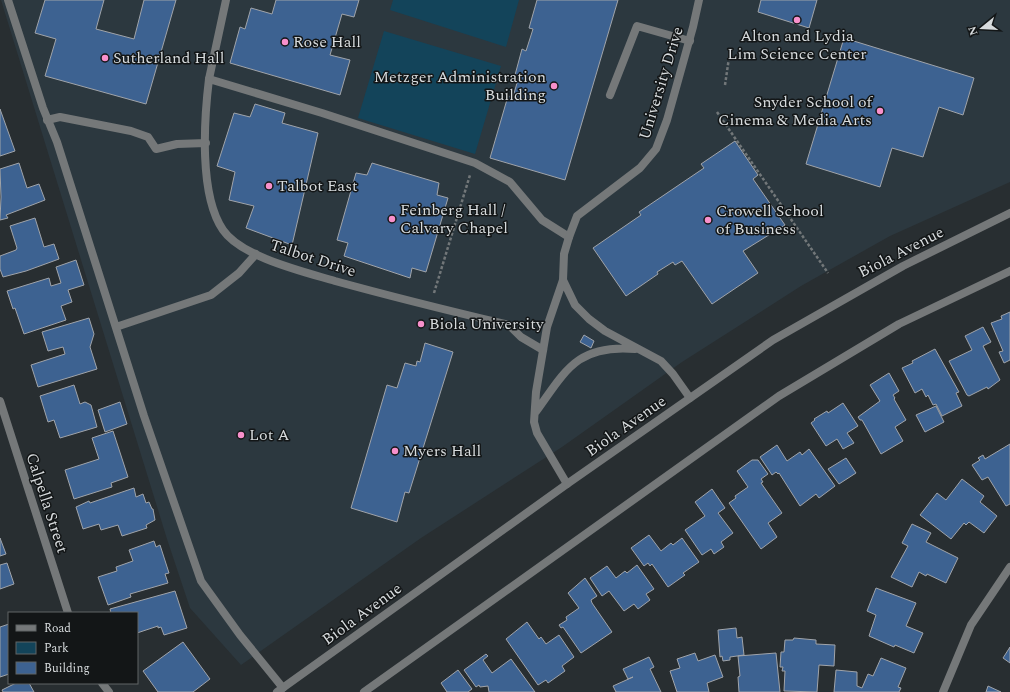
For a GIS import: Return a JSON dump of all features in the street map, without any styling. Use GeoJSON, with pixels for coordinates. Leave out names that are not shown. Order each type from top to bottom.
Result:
{"type":"FeatureCollection","features":[{"type":"Feature","properties":{"kind":"street"},"geometry":{"type":"LineString","coordinates":[[8,0],[47,120],[57,142],[144,416],[201,581],[226,618],[280,690]]}},
{"type":"Feature","properties":{"kind":"street","name":"Talbot Drive"},"geometry":{"type":"LineString","coordinates":[[226,0],[209,79],[205,110],[206,181],[212,204],[223,231],[245,249],[281,265],[428,306],[509,324],[521,337],[543,350]]}},
{"type":"Feature","properties":{"kind":"street","name":"University Drive"},"geometry":{"type":"LineString","coordinates":[[567,484],[537,433],[534,422],[534,414],[536,392],[547,327],[564,280],[564,254],[568,237],[577,216],[640,168],[656,149],[668,120],[690,41],[699,0]]}},
{"type":"Feature","properties":{"kind":"street"},"geometry":{"type":"LineString","coordinates":[[610,95],[637,26],[690,41]]}},
{"type":"Feature","properties":{"kind":"street"},"geometry":{"type":"LineString","coordinates":[[209,79],[322,113],[475,163],[510,182],[542,220],[568,237]]}},
{"type":"Feature","properties":{"kind":"street"},"geometry":{"type":"LineString","coordinates":[[47,120],[60,117],[131,132],[148,137],[156,149],[177,144],[206,143]]}},
{"type":"Feature","properties":{"kind":"street","name":"Biola Avenue"},"geometry":{"type":"LineString","coordinates":[[280,690],[567,484],[773,340],[858,290],[1010,213]]}},
{"type":"Feature","properties":{"kind":"street"},"geometry":{"type":"LineString","coordinates":[[116,327],[211,295],[240,273],[256,254]]}},
{"type":"Feature","properties":{"kind":"street"},"geometry":{"type":"LineString","coordinates":[[364,692],[779,396],[899,324],[1010,271]]}},
{"type":"Feature","properties":{"kind":"street","name":"University Drive"},"geometry":{"type":"LineString","coordinates":[[564,280],[575,305],[589,319],[605,331],[661,361],[673,374],[690,398]]}},
{"type":"Feature","properties":{"kind":"street"},"geometry":{"type":"LineString","coordinates":[[534,414],[565,371],[578,360],[591,353],[606,349],[638,349]]}},
{"type":"Feature","properties":{"kind":"street","name":"Calpella Street"},"geometry":{"type":"LineString","coordinates":[[0,401],[68,612]]}},
{"type":"Feature","properties":{"kind":"street"},"geometry":{"type":"LineString","coordinates":[[943,692],[971,625],[1010,567]]}},
{"type":"Feature","properties":{"kind":"street"},"geometry":{"type":"LineString","coordinates":[[103,684],[109,692]]}},
{"type":"Feature","properties":{"kind":"path"},"geometry":{"type":"LineString","coordinates":[[725,85],[730,51]]}},
{"type":"Feature","properties":{"kind":"path"},"geometry":{"type":"LineString","coordinates":[[717,112],[828,273]]}},
{"type":"Feature","properties":{"kind":"path"},"geometry":{"type":"LineString","coordinates":[[428,306],[444,262],[475,163]]}},
{"type":"Feature","properties":{"kind":"shaded area","name":"Biola University"},"geometry":{"type":"Polygon","coordinates":[[[1,0],[1010,0],[1010,182],[890,236],[801,286],[682,362],[562,447],[421,538],[241,665],[190,608],[167,539],[1,0]]]}},
{"type":"Feature","properties":{"kind":"green space"},"geometry":{"type":"Polygon","coordinates":[[[393,0],[519,0],[506,47],[390,10],[393,0]]]}},
{"type":"Feature","properties":{"kind":"green space"},"geometry":{"type":"Polygon","coordinates":[[[384,31],[501,66],[475,154],[358,118],[384,31]]]}},
{"type":"Feature","properties":{"kind":"building","name":"Sutherland Hall"},"geometry":{"type":"Polygon","coordinates":[[[45,0],[104,0],[96,29],[134,39],[144,0],[176,0],[146,104],[45,76],[56,39],[35,33],[45,0]]]}},
{"type":"Feature","properties":{"kind":"building","name":"Rose Hall"},"geometry":{"type":"Polygon","coordinates":[[[276,0],[359,0],[354,17],[342,14],[330,55],[350,60],[340,95],[230,63],[240,27],[245,29],[251,8],[272,14],[276,0]]]}},
{"type":"Feature","properties":{"kind":"building","name":"Metzger Administration Building"},"geometry":{"type":"Polygon","coordinates":[[[537,0],[618,0],[565,180],[490,158],[508,96],[513,97],[519,76],[515,75],[522,49],[526,51],[533,29],[529,28],[537,0]]]}},
{"type":"Feature","properties":{"kind":"building","name":"Alton and Lydia Lim Science Center"},"geometry":{"type":"Polygon","coordinates":[[[761,0],[817,0],[809,28],[758,12],[761,0]]]}},
{"type":"Feature","properties":{"kind":"building","name":"Snyder School of Cinema & Media Arts"},"geometry":{"type":"Polygon","coordinates":[[[844,38],[974,78],[963,115],[939,107],[923,157],[892,148],[880,187],[806,164],[844,38]]]}},
{"type":"Feature","properties":{"kind":"building","name":"Talbot East"},"geometry":{"type":"Polygon","coordinates":[[[255,104],[285,113],[282,123],[318,133],[292,245],[246,228],[254,206],[229,200],[235,172],[217,166],[234,113],[250,117],[255,104]]]}},
{"type":"Feature","properties":{"kind":"building"},"geometry":{"type":"Polygon","coordinates":[[[0,109],[15,151],[0,156],[0,109]]]}},
{"type":"Feature","properties":{"kind":"building","name":"Crowell School of Business"},"geometry":{"type":"Polygon","coordinates":[[[735,141],[758,175],[753,179],[785,225],[743,251],[758,273],[712,304],[682,261],[675,265],[673,262],[657,272],[658,274],[626,296],[593,248],[641,215],[639,212],[704,168],[701,164],[735,141]]]}},
{"type":"Feature","properties":{"kind":"building"},"geometry":{"type":"Polygon","coordinates":[[[19,163],[27,188],[39,184],[45,200],[6,215],[8,218],[0,220],[0,169],[19,163]]]}},
{"type":"Feature","properties":{"kind":"building","name":"Feinberg Hall / Calvary Chapel"},"geometry":{"type":"Polygon","coordinates":[[[372,163],[439,183],[437,195],[448,198],[426,272],[412,268],[410,278],[344,256],[348,243],[337,240],[356,173],[367,175],[372,163]]]}},
{"type":"Feature","properties":{"kind":"building"},"geometry":{"type":"Polygon","coordinates":[[[35,218],[44,247],[54,244],[59,259],[26,271],[3,277],[0,269],[0,256],[16,250],[17,248],[10,226],[35,218]]]}},
{"type":"Feature","properties":{"kind":"building"},"geometry":{"type":"Polygon","coordinates":[[[76,260],[84,285],[68,290],[72,302],[61,306],[66,320],[24,334],[7,291],[49,278],[51,286],[61,283],[56,267],[76,260]]]}},
{"type":"Feature","properties":{"kind":"building"},"geometry":{"type":"Polygon","coordinates":[[[1010,312],[1010,360],[1004,363],[999,352],[1003,351],[991,323],[1002,319],[1001,316],[1010,312]]]}},
{"type":"Feature","properties":{"kind":"building"},"geometry":{"type":"Polygon","coordinates":[[[89,318],[94,334],[90,347],[97,369],[38,387],[31,365],[65,354],[63,347],[48,351],[42,332],[89,318]]]}},
{"type":"Feature","properties":{"kind":"building"},"geometry":{"type":"Polygon","coordinates":[[[983,327],[991,342],[983,346],[1000,380],[988,389],[987,387],[969,396],[967,395],[949,361],[972,350],[965,336],[983,327]]]}},
{"type":"Feature","properties":{"kind":"building"},"geometry":{"type":"Polygon","coordinates":[[[584,335],[594,341],[591,348],[580,342],[584,335]]]}},
{"type":"Feature","properties":{"kind":"building","name":"Myers Hall"},"geometry":{"type":"Polygon","coordinates":[[[425,343],[453,352],[409,493],[405,492],[397,522],[351,508],[387,385],[397,388],[405,363],[416,366],[417,361],[420,362],[425,343]]]}},
{"type":"Feature","properties":{"kind":"building"},"geometry":{"type":"Polygon","coordinates":[[[935,349],[959,392],[956,393],[962,406],[942,416],[936,404],[933,405],[928,395],[926,397],[922,389],[915,393],[902,368],[935,349]]]}},
{"type":"Feature","properties":{"kind":"building"},"geometry":{"type":"Polygon","coordinates":[[[889,373],[899,391],[893,395],[895,398],[894,399],[906,420],[895,427],[903,441],[881,454],[862,420],[858,417],[880,401],[870,385],[889,373]]]}},
{"type":"Feature","properties":{"kind":"building"},"geometry":{"type":"Polygon","coordinates":[[[74,385],[80,404],[85,402],[91,405],[97,427],[60,438],[54,420],[48,422],[40,396],[74,385]]]}},
{"type":"Feature","properties":{"kind":"building"},"geometry":{"type":"Polygon","coordinates":[[[120,402],[127,424],[105,432],[98,410],[120,402]]]}},
{"type":"Feature","properties":{"kind":"building"},"geometry":{"type":"Polygon","coordinates":[[[843,403],[858,426],[847,433],[854,443],[843,449],[837,439],[826,446],[811,423],[815,420],[814,419],[827,411],[828,413],[843,403]]]}},
{"type":"Feature","properties":{"kind":"building"},"geometry":{"type":"Polygon","coordinates":[[[936,406],[944,422],[925,432],[916,415],[936,406]]]}},
{"type":"Feature","properties":{"kind":"building"},"geometry":{"type":"Polygon","coordinates":[[[113,431],[128,477],[111,483],[112,487],[74,499],[65,470],[99,459],[92,438],[113,431]]]}},
{"type":"Feature","properties":{"kind":"building"},"geometry":{"type":"Polygon","coordinates":[[[1010,444],[1010,504],[1006,506],[988,477],[982,480],[972,465],[980,460],[978,458],[983,455],[985,459],[1010,444]]]}},
{"type":"Feature","properties":{"kind":"building"},"geometry":{"type":"Polygon","coordinates":[[[777,445],[787,461],[800,452],[802,455],[809,449],[835,486],[819,498],[816,494],[800,506],[779,473],[778,474],[776,472],[772,475],[760,457],[777,445]]]}},
{"type":"Feature","properties":{"kind":"building"},"geometry":{"type":"Polygon","coordinates":[[[846,458],[856,473],[839,484],[828,469],[846,458]]]}},
{"type":"Feature","properties":{"kind":"building"},"geometry":{"type":"Polygon","coordinates":[[[752,460],[758,460],[768,474],[761,479],[763,482],[761,483],[782,513],[768,523],[777,537],[761,549],[729,503],[736,498],[735,496],[748,487],[737,471],[752,460]]]}},
{"type":"Feature","properties":{"kind":"building"},"geometry":{"type":"Polygon","coordinates":[[[962,479],[984,496],[980,502],[997,516],[984,533],[969,522],[966,525],[964,523],[951,539],[920,515],[937,493],[946,500],[962,479]]]}},
{"type":"Feature","properties":{"kind":"building"},"geometry":{"type":"Polygon","coordinates":[[[134,488],[136,497],[143,494],[146,503],[149,502],[153,509],[155,520],[146,525],[147,528],[122,536],[118,525],[101,530],[99,524],[83,529],[76,507],[89,501],[90,503],[134,488]]]}},
{"type":"Feature","properties":{"kind":"building"},"geometry":{"type":"Polygon","coordinates":[[[712,489],[725,508],[718,513],[733,533],[721,542],[724,547],[714,554],[711,549],[702,555],[685,530],[705,516],[695,502],[712,489]]]}},
{"type":"Feature","properties":{"kind":"building"},"geometry":{"type":"Polygon","coordinates":[[[912,524],[931,533],[926,542],[958,558],[946,583],[919,572],[912,587],[891,577],[908,546],[902,543],[912,524]]]}},
{"type":"Feature","properties":{"kind":"building"},"geometry":{"type":"Polygon","coordinates":[[[649,535],[661,551],[671,543],[673,545],[682,538],[699,562],[683,573],[685,575],[668,587],[652,564],[650,566],[648,563],[644,566],[631,548],[649,535]]]}},
{"type":"Feature","properties":{"kind":"building"},"geometry":{"type":"Polygon","coordinates":[[[0,538],[6,554],[0,556],[0,538]]]}},
{"type":"Feature","properties":{"kind":"building"},"geometry":{"type":"Polygon","coordinates":[[[154,541],[156,547],[160,545],[169,573],[165,574],[168,583],[130,594],[131,597],[108,605],[98,577],[117,571],[116,567],[133,561],[129,550],[154,541]]]}},
{"type":"Feature","properties":{"kind":"building"},"geometry":{"type":"Polygon","coordinates":[[[7,563],[14,584],[0,589],[0,565],[7,563]]]}},
{"type":"Feature","properties":{"kind":"building"},"geometry":{"type":"Polygon","coordinates":[[[637,565],[654,589],[646,594],[650,600],[638,609],[634,604],[624,611],[609,591],[602,596],[590,578],[607,566],[616,578],[625,571],[627,573],[637,565]]]}},
{"type":"Feature","properties":{"kind":"building"},"geometry":{"type":"Polygon","coordinates":[[[585,578],[597,596],[591,600],[592,603],[612,632],[581,653],[563,627],[561,628],[559,625],[567,620],[566,617],[579,608],[568,593],[585,578]]]}},
{"type":"Feature","properties":{"kind":"building"},"geometry":{"type":"Polygon","coordinates":[[[876,588],[916,603],[906,626],[923,633],[914,653],[895,645],[894,647],[869,636],[876,615],[867,611],[876,588]]]}},
{"type":"Feature","properties":{"kind":"building"},"geometry":{"type":"Polygon","coordinates":[[[175,591],[187,628],[164,635],[161,627],[158,628],[158,626],[138,633],[138,612],[111,612],[110,609],[175,591]]]}},
{"type":"Feature","properties":{"kind":"building"},"geometry":{"type":"Polygon","coordinates":[[[527,622],[539,639],[541,637],[546,644],[559,635],[574,657],[562,666],[565,671],[548,683],[546,680],[538,685],[506,639],[527,622]]]}},
{"type":"Feature","properties":{"kind":"building"},"geometry":{"type":"Polygon","coordinates":[[[8,624],[8,674],[0,677],[0,627],[8,624]]]}},
{"type":"Feature","properties":{"kind":"building"},"geometry":{"type":"Polygon","coordinates":[[[736,628],[737,638],[742,637],[744,655],[730,657],[730,660],[723,661],[722,656],[720,657],[718,630],[736,628]]]}},
{"type":"Feature","properties":{"kind":"building"},"geometry":{"type":"Polygon","coordinates":[[[794,638],[816,640],[816,644],[835,645],[834,666],[819,665],[817,692],[784,691],[785,671],[782,671],[783,667],[780,667],[781,652],[784,652],[785,640],[793,640],[794,638]]]}},
{"type":"Feature","properties":{"kind":"building"},"geometry":{"type":"Polygon","coordinates":[[[183,642],[210,679],[193,692],[158,692],[143,671],[183,642]]]}},
{"type":"Feature","properties":{"kind":"building"},"geometry":{"type":"Polygon","coordinates":[[[1010,647],[1010,663],[1003,658],[1010,647]]]}},
{"type":"Feature","properties":{"kind":"building"},"geometry":{"type":"Polygon","coordinates":[[[695,653],[698,661],[715,655],[723,677],[707,683],[709,692],[677,692],[670,671],[680,668],[677,659],[695,653]]]}},
{"type":"Feature","properties":{"kind":"building"},"geometry":{"type":"Polygon","coordinates":[[[776,653],[780,692],[739,692],[738,677],[740,676],[738,656],[776,653]]]}},
{"type":"Feature","properties":{"kind":"building"},"geometry":{"type":"Polygon","coordinates":[[[486,654],[488,656],[483,660],[492,673],[511,659],[535,692],[489,692],[488,686],[480,687],[479,685],[476,687],[464,670],[486,654]]]}},
{"type":"Feature","properties":{"kind":"building"},"geometry":{"type":"Polygon","coordinates":[[[649,657],[654,667],[650,669],[661,692],[616,692],[613,686],[633,677],[628,679],[623,669],[649,657]]]}},
{"type":"Feature","properties":{"kind":"building"},"geometry":{"type":"Polygon","coordinates":[[[881,658],[906,668],[898,687],[901,688],[899,692],[834,692],[836,670],[857,672],[857,686],[862,688],[868,674],[873,676],[881,658]]]}},
{"type":"Feature","properties":{"kind":"building"},"geometry":{"type":"Polygon","coordinates":[[[458,670],[472,689],[468,692],[447,692],[441,683],[458,670]]]}},
{"type":"Feature","properties":{"kind":"building"},"geometry":{"type":"Polygon","coordinates":[[[14,684],[30,684],[34,692],[3,692],[2,690],[14,684]]]}},
{"type":"Feature","properties":{"kind":"building"},"geometry":{"type":"Polygon","coordinates":[[[988,686],[1001,692],[986,692],[988,686]]]}},
{"type":"Feature","properties":{"kind":"place","name":"Alton and Lydia Lim Science Center"},"geometry":{"type":"Point","coordinates":[797,20]}},
{"type":"Feature","properties":{"kind":"place","name":"Rose Hall"},"geometry":{"type":"Point","coordinates":[285,42]}},
{"type":"Feature","properties":{"kind":"place","name":"Sutherland Hall"},"geometry":{"type":"Point","coordinates":[105,58]}},
{"type":"Feature","properties":{"kind":"place","name":"Metzger Administration Building"},"geometry":{"type":"Point","coordinates":[554,86]}},
{"type":"Feature","properties":{"kind":"place","name":"Snyder School of Cinema & Media Arts"},"geometry":{"type":"Point","coordinates":[880,111]}},
{"type":"Feature","properties":{"kind":"place","name":"Talbot East"},"geometry":{"type":"Point","coordinates":[269,186]}},
{"type":"Feature","properties":{"kind":"place","name":"Feinberg Hall / Calvary Chapel"},"geometry":{"type":"Point","coordinates":[392,219]}},
{"type":"Feature","properties":{"kind":"place","name":"Crowell School of Business"},"geometry":{"type":"Point","coordinates":[708,220]}},
{"type":"Feature","properties":{"kind":"place","name":"Biola University"},"geometry":{"type":"Point","coordinates":[421,324]}},
{"type":"Feature","properties":{"kind":"place","name":"Lot A"},"geometry":{"type":"Point","coordinates":[241,435]}},
{"type":"Feature","properties":{"kind":"place","name":"Myers Hall"},"geometry":{"type":"Point","coordinates":[395,451]}}]}
